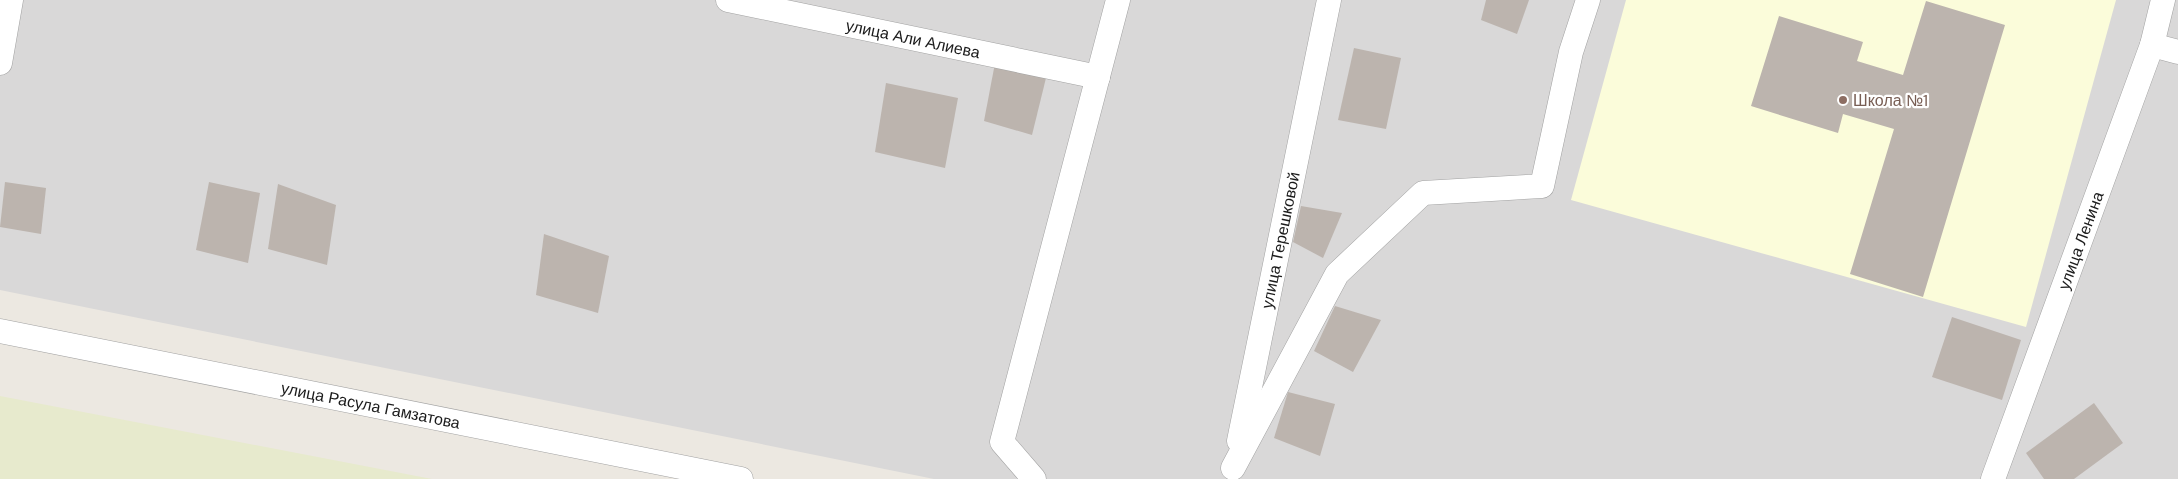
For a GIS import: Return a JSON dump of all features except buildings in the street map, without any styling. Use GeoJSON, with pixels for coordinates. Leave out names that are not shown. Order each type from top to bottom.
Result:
{"type":"FeatureCollection","features":[{"type":"Feature","properties":{"kind":"street"},"geometry":{"type":"LineString","coordinates":[[0,63],[10,0]]}},
{"type":"Feature","properties":{"kind":"street","name":"улица Али Алиева"},"geometry":{"type":"LineString","coordinates":[[728,0],[1098,77]]}},
{"type":"Feature","properties":{"kind":"street"},"geometry":{"type":"LineString","coordinates":[[1034,479],[1002,442],[1118,0]]}},
{"type":"Feature","properties":{"kind":"street","name":"улица Терешковой"},"geometry":{"type":"LineString","coordinates":[[1232,473],[1329,0]]}},
{"type":"Feature","properties":{"kind":"street"},"geometry":{"type":"LineString","coordinates":[[1232,473],[1337,274],[1423,193],[1542,186],[1572,52],[1588,0]]}},
{"type":"Feature","properties":{"kind":"street","name":"улица Ленина"},"geometry":{"type":"LineString","coordinates":[[1993,479],[2152,45],[2163,0]]}},
{"type":"Feature","properties":{"kind":"street"},"geometry":{"type":"LineString","coordinates":[[2152,45],[2178,52]]}},
{"type":"Feature","properties":{"kind":"street","name":"улица Расула Гамзатова"},"geometry":{"type":"LineString","coordinates":[[0,331],[741,479]]}},
{"type":"Feature","properties":{"kind":"shaded area"},"geometry":{"type":"Polygon","coordinates":[[[0,0],[2178,0],[2178,479],[934,479],[0,290],[0,0]]]}},
{"type":"Feature","properties":{"kind":"shaded area","name":"Школа №1"},"geometry":{"type":"Polygon","coordinates":[[[1626,0],[2116,0],[2026,327],[1571,200],[1626,0]]]}},
{"type":"Feature","properties":{"kind":"shaded area"},"geometry":{"type":"Polygon","coordinates":[[[0,396],[432,479],[0,479],[0,396]]]}},
{"type":"Feature","properties":{"kind":"place","name":"Школа №1"},"geometry":{"type":"Point","coordinates":[1843,100]}}]}
